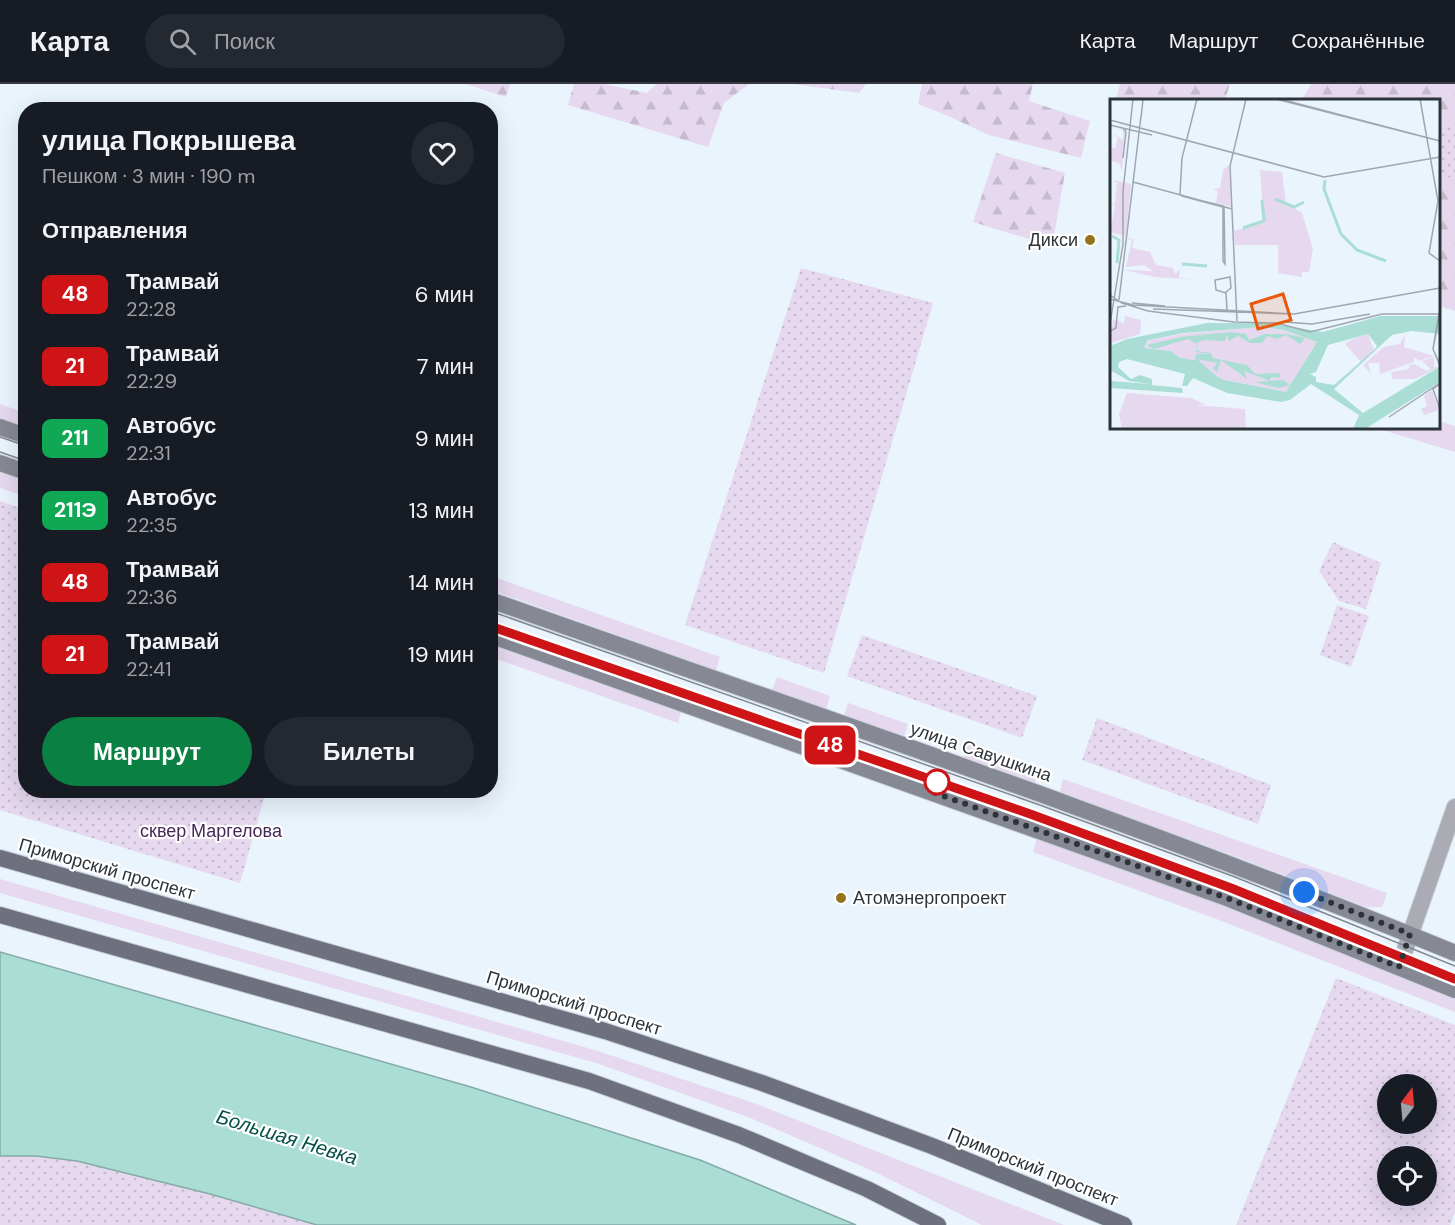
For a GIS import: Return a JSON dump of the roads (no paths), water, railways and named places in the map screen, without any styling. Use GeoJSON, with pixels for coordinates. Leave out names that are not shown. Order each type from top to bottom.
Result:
{"type":"FeatureCollection","features":[{"type":"Feature","properties":{"kind":"main road"},"geometry":{"type":"LineString","coordinates":[[0,427],[18,433]]}},
{"type":"Feature","properties":{"kind":"main road"},"geometry":{"type":"LineString","coordinates":[[0,463],[18,469]]}},
{"type":"Feature","properties":{"kind":"main road","name":"улица Савушкина"},"geometry":{"type":"LineString","coordinates":[[498,603],[1041,794],[1240,867],[1455,952]]}},
{"type":"Feature","properties":{"kind":"main road"},"geometry":{"type":"LineString","coordinates":[[498,638],[1227,898],[1455,990]]}},
{"type":"Feature","properties":{"kind":"main road","name":"Приморский проспект"},"geometry":{"type":"LineString","coordinates":[[0,858],[604,1031],[842,1112],[932,1146],[1124,1225]]}},
{"type":"Feature","properties":{"kind":"main road"},"geometry":{"type":"LineString","coordinates":[[0,915],[589,1081],[739,1135],[867,1189],[938,1225]]}},
{"type":"Feature","properties":{"kind":"street"},"geometry":{"type":"LineString","coordinates":[[1399,967],[1455,807]]}},
{"type":"Feature","properties":{"kind":"water","name":"Большая Невка"},"geometry":{"type":"Polygon","coordinates":[[[0,952],[471,1087],[700,1160],[856,1225],[317,1225],[210,1194],[77,1161],[36,1156],[0,1156],[0,952]]]}},
{"type":"Feature","properties":{"kind":"tram line"},"geometry":{"type":"LineString","coordinates":[[0,437],[18,443]]}},
{"type":"Feature","properties":{"kind":"tram line"},"geometry":{"type":"LineString","coordinates":[[0,452],[18,458]]}},
{"type":"Feature","properties":{"kind":"tram line"},"geometry":{"type":"LineString","coordinates":[[498,614],[1037,804],[1235,877],[1455,966]]}},
{"type":"Feature","properties":{"kind":"tram line"},"geometry":{"type":"LineString","coordinates":[[498,629],[1033,815],[1231,888],[1455,979]]}},
{"type":"Feature","properties":{"kind":"tram line","name":"48"},"geometry":{"type":"LineString","coordinates":[[498,629],[1033,815],[1231,888],[1455,979]]}},
{"type":"Feature","properties":{"kind":"place","name":"Дикси"},"geometry":{"type":"Point","coordinates":[1090,240]}},
{"type":"Feature","properties":{"kind":"place","name":"Атомэнергопроект"},"geometry":{"type":"Point","coordinates":[841,898]}},
{"type":"Feature","properties":{"kind":"park label","name":"сквер Маргелова"},"geometry":{"type":"Point","coordinates":[211,831]}}]}
